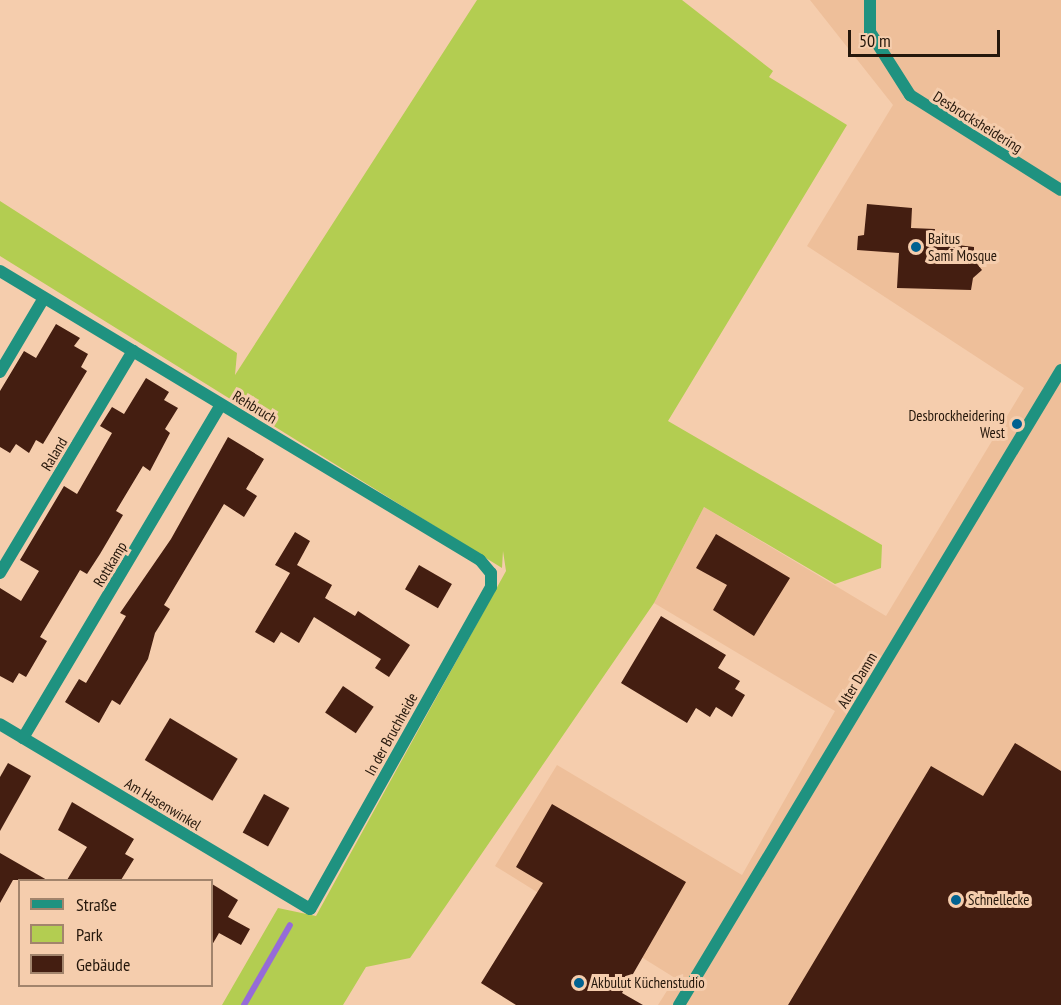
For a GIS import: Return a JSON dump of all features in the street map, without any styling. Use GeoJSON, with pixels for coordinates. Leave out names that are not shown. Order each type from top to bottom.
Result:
{"type":"FeatureCollection","features":[{"type":"Feature","properties":{"kind":"street","name":"Desbrocksheidering"},"geometry":{"type":"LineString","coordinates":[[870,0],[870,32],[910,95],[1061,190]]}},
{"type":"Feature","properties":{"kind":"street","name":"Rehbruch"},"geometry":{"type":"LineString","coordinates":[[0,271],[480,560],[491,573]]}},
{"type":"Feature","properties":{"kind":"street"},"geometry":{"type":"LineString","coordinates":[[0,372],[44,298]]}},
{"type":"Feature","properties":{"kind":"street","name":"Raland"},"geometry":{"type":"LineString","coordinates":[[0,573],[133,351]]}},
{"type":"Feature","properties":{"kind":"street","name":"Alter Damm"},"geometry":{"type":"LineString","coordinates":[[679,1005],[1061,370]]}},
{"type":"Feature","properties":{"kind":"street","name":"Rottkamp"},"geometry":{"type":"LineString","coordinates":[[23,738],[221,405]]}},
{"type":"Feature","properties":{"kind":"street","name":"In der Bruchheide"},"geometry":{"type":"LineString","coordinates":[[310,909],[491,587],[491,573]]}},
{"type":"Feature","properties":{"kind":"street","name":"Am Hasenwinkel"},"geometry":{"type":"LineString","coordinates":[[0,724],[310,909]]}},
{"type":"Feature","properties":{"kind":"shaded area"},"geometry":{"type":"Polygon","coordinates":[[[810,0],[1061,0],[1061,1005],[658,1005],[675,978],[495,866],[557,765],[742,875],[835,711],[654,603],[704,507],[886,616],[1024,388],[807,246],[893,105],[810,0]]]}},
{"type":"Feature","properties":{"kind":"green space"},"geometry":{"type":"Polygon","coordinates":[[[477,0],[682,0],[773,71],[769,77],[847,125],[668,421],[882,545],[881,568],[835,584],[704,507],[654,603],[410,958],[366,967],[343,1005],[222,1005],[278,908],[316,916],[506,571],[503,551],[502,568],[0,256],[0,201],[237,353],[235,375],[477,0]]]}},
{"type":"Feature","properties":{"kind":"building","name":"Baitus Sami Mosque"},"geometry":{"type":"Polygon","coordinates":[[[867,204],[912,208],[911,228],[935,229],[933,242],[974,247],[974,260],[982,270],[973,278],[971,290],[897,288],[899,253],[857,250],[858,236],[864,235],[867,204]]]}},
{"type":"Feature","properties":{"kind":"building"},"geometry":{"type":"Polygon","coordinates":[[[56,324],[80,338],[74,346],[88,354],[81,367],[87,371],[43,444],[36,440],[29,453],[16,444],[10,453],[0,447],[0,391],[24,351],[36,358],[56,324]]]}},
{"type":"Feature","properties":{"kind":"building"},"geometry":{"type":"Polygon","coordinates":[[[146,378],[169,392],[164,400],[178,408],[165,429],[170,433],[150,471],[143,466],[116,511],[123,515],[100,554],[87,574],[80,570],[40,637],[47,641],[26,677],[19,673],[13,683],[0,676],[0,588],[21,601],[39,571],[20,560],[64,486],[77,494],[112,433],[100,426],[112,407],[124,414],[146,378]]]}},
{"type":"Feature","properties":{"kind":"building"},"geometry":{"type":"Polygon","coordinates":[[[228,437],[264,459],[246,489],[257,496],[244,517],[224,504],[164,605],[170,609],[155,633],[148,659],[120,705],[112,700],[99,723],[65,702],[79,679],[86,683],[126,616],[120,613],[171,539],[228,437]]]}},
{"type":"Feature","properties":{"kind":"building"},"geometry":{"type":"Polygon","coordinates":[[[295,532],[310,541],[297,565],[332,585],[325,598],[355,616],[358,611],[410,645],[389,677],[375,668],[381,659],[314,617],[299,643],[281,632],[274,643],[255,632],[290,573],[275,565],[295,532]]]}},
{"type":"Feature","properties":{"kind":"building"},"geometry":{"type":"Polygon","coordinates":[[[716,534],[790,578],[754,636],[713,610],[727,585],[696,568],[716,534]]]}},
{"type":"Feature","properties":{"kind":"building"},"geometry":{"type":"Polygon","coordinates":[[[419,565],[452,584],[438,608],[405,589],[419,565]]]}},
{"type":"Feature","properties":{"kind":"building"},"geometry":{"type":"Polygon","coordinates":[[[661,616],[726,655],[718,668],[740,681],[735,689],[745,695],[732,717],[716,707],[710,717],[696,708],[687,723],[621,683],[661,616]]]}},
{"type":"Feature","properties":{"kind":"building"},"geometry":{"type":"Polygon","coordinates":[[[343,686],[374,707],[356,733],[325,713],[343,686]]]}},
{"type":"Feature","properties":{"kind":"building"},"geometry":{"type":"Polygon","coordinates":[[[170,718],[238,759],[212,801],[145,760],[170,718]]]}},
{"type":"Feature","properties":{"kind":"building","name":"Schnellecke"},"geometry":{"type":"Polygon","coordinates":[[[1015,743],[1061,771],[1061,1005],[788,1005],[931,766],[983,796],[1015,743]]]}},
{"type":"Feature","properties":{"kind":"building"},"geometry":{"type":"Polygon","coordinates":[[[8,763],[31,776],[0,831],[0,777],[8,763]]]}},
{"type":"Feature","properties":{"kind":"building"},"geometry":{"type":"Polygon","coordinates":[[[264,794],[289,808],[268,847],[243,832],[264,794]]]}},
{"type":"Feature","properties":{"kind":"building"},"geometry":{"type":"Polygon","coordinates":[[[72,802],[134,839],[125,854],[134,859],[122,879],[68,879],[87,847],[58,830],[72,802]]]}},
{"type":"Feature","properties":{"kind":"building"},"geometry":{"type":"Polygon","coordinates":[[[552,804],[686,882],[622,993],[643,1005],[516,1005],[481,983],[543,883],[516,867],[552,804]]]}},
{"type":"Feature","properties":{"kind":"building"},"geometry":{"type":"Polygon","coordinates":[[[0,853],[45,879],[13,880],[0,903],[0,853]]]}},
{"type":"Feature","properties":{"kind":"building"},"geometry":{"type":"Polygon","coordinates":[[[213,885],[238,900],[228,917],[250,929],[241,945],[219,933],[213,943],[213,885]]]}},
{"type":"Feature","properties":{"kind":"waterway"},"geometry":{"type":"LineString","coordinates":[[244,1005],[290,925]]}},
{"type":"Feature","properties":{"kind":"place","name":"Baitus Sami Mosque"},"geometry":{"type":"Point","coordinates":[916,247]}},
{"type":"Feature","properties":{"kind":"place","name":"Desbrockheidering West"},"geometry":{"type":"Point","coordinates":[1017,424]}},
{"type":"Feature","properties":{"kind":"place","name":"Schnellecke"},"geometry":{"type":"Point","coordinates":[956,900]}},
{"type":"Feature","properties":{"kind":"place","name":"Akbulut Küchenstudio"},"geometry":{"type":"Point","coordinates":[579,983]}}]}
